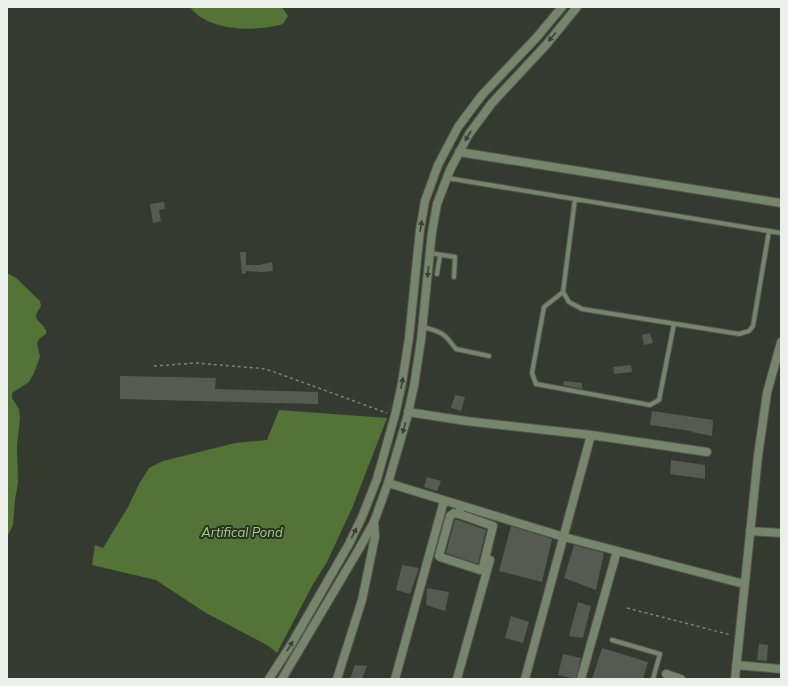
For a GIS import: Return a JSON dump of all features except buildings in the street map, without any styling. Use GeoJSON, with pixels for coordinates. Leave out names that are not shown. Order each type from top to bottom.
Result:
{"type":"FeatureCollection","features":[{"type":"Feature","properties":{"kind":"street"},"geometry":{"type":"LineString","coordinates":[[269,679],[292,643],[349,544],[362,517],[377,479],[395,415],[402,383],[409,338],[420,230],[425,201],[438,165],[458,127],[482,95],[537,37],[562,7]]}},
{"type":"Feature","properties":{"kind":"street"},"geometry":{"type":"LineString","coordinates":[[282,679],[342,579],[374,522],[388,483],[414,386],[437,204],[447,178],[469,134],[492,103],[546,45],[577,7]]}},
{"type":"Feature","properties":{"kind":"street"},"geometry":{"type":"LineString","coordinates":[[459,152],[781,203]]}},
{"type":"Feature","properties":{"kind":"street"},"geometry":{"type":"LineString","coordinates":[[435,176],[447,178]]}},
{"type":"Feature","properties":{"kind":"street"},"geometry":{"type":"LineString","coordinates":[[735,679],[758,456],[768,393],[781,342]]}},
{"type":"Feature","properties":{"kind":"street"},"geometry":{"type":"LineString","coordinates":[[408,412],[466,421],[591,435],[707,452]]}},
{"type":"Feature","properties":{"kind":"street"},"geometry":{"type":"LineString","coordinates":[[525,679],[591,435]]}},
{"type":"Feature","properties":{"kind":"street"},"geometry":{"type":"LineString","coordinates":[[388,483],[444,501],[460,510],[484,517],[502,518],[564,537],[744,584]]}},
{"type":"Feature","properties":{"kind":"street"},"geometry":{"type":"LineString","coordinates":[[395,679],[444,501]]}},
{"type":"Feature","properties":{"kind":"street"},"geometry":{"type":"LineString","coordinates":[[460,510],[452,513],[450,516],[439,556],[480,570],[483,567],[494,528],[492,524],[484,517]]}},
{"type":"Feature","properties":{"kind":"street"},"geometry":{"type":"LineString","coordinates":[[362,517],[374,522]]}},
{"type":"Feature","properties":{"kind":"street"},"geometry":{"type":"LineString","coordinates":[[457,679],[502,518]]}},
{"type":"Feature","properties":{"kind":"street"},"geometry":{"type":"LineString","coordinates":[[337,679],[362,600],[375,537],[374,522]]}},
{"type":"Feature","properties":{"kind":"street"},"geometry":{"type":"LineString","coordinates":[[750,531],[781,533]]}},
{"type":"Feature","properties":{"kind":"street"},"geometry":{"type":"LineString","coordinates":[[581,679],[617,551]]}},
{"type":"Feature","properties":{"kind":"street"},"geometry":{"type":"LineString","coordinates":[[736,665],[781,669]]}},
{"type":"Feature","properties":{"kind":"street"},"geometry":{"type":"LineString","coordinates":[[666,674],[681,679]]}},
{"type":"Feature","properties":{"kind":"lane"},"geometry":{"type":"LineString","coordinates":[[447,178],[781,233]]}},
{"type":"Feature","properties":{"kind":"lane"},"geometry":{"type":"LineString","coordinates":[[575,199],[563,292],[569,302],[582,308],[674,324],[738,334],[749,331],[753,326],[769,231]]}},
{"type":"Feature","properties":{"kind":"lane"},"geometry":{"type":"LineString","coordinates":[[430,253],[455,258],[454,277]]}},
{"type":"Feature","properties":{"kind":"lane"},"geometry":{"type":"LineString","coordinates":[[437,274],[440,255]]}},
{"type":"Feature","properties":{"kind":"lane"},"geometry":{"type":"LineString","coordinates":[[563,292],[544,307],[532,373],[536,384],[650,405],[659,400],[674,324]]}},
{"type":"Feature","properties":{"kind":"lane"},"geometry":{"type":"LineString","coordinates":[[422,327],[446,334],[456,349],[489,356]]}},
{"type":"Feature","properties":{"kind":"lane"},"geometry":{"type":"LineString","coordinates":[[612,640],[660,654],[653,679]]}},
{"type":"Feature","properties":{"kind":"path"},"geometry":{"type":"LineString","coordinates":[[154,366],[197,363],[266,369],[395,415]]}},
{"type":"Feature","properties":{"kind":"path"},"geometry":{"type":"LineString","coordinates":[[627,608],[739,637]]}},
{"type":"Feature","properties":{"kind":"water"},"geometry":{"type":"Polygon","coordinates":[[[190,7],[282,7],[288,16],[283,24],[272,27],[247,29],[234,28],[208,21],[198,15],[190,7]]]}},
{"type":"Feature","properties":{"kind":"water"},"geometry":{"type":"Polygon","coordinates":[[[7,273],[16,278],[40,301],[41,306],[36,314],[36,317],[46,330],[46,334],[39,339],[37,343],[40,357],[29,382],[12,393],[12,398],[19,409],[20,418],[17,446],[18,483],[13,525],[7,537],[7,273]]]}},
{"type":"Feature","properties":{"kind":"water","name":"Artifical Pond"},"geometry":{"type":"Polygon","coordinates":[[[279,410],[387,418],[353,506],[327,562],[312,586],[277,653],[267,645],[206,613],[156,580],[92,565],[95,545],[103,548],[128,507],[139,484],[149,468],[163,461],[235,443],[267,440],[279,410]]]}}]}
